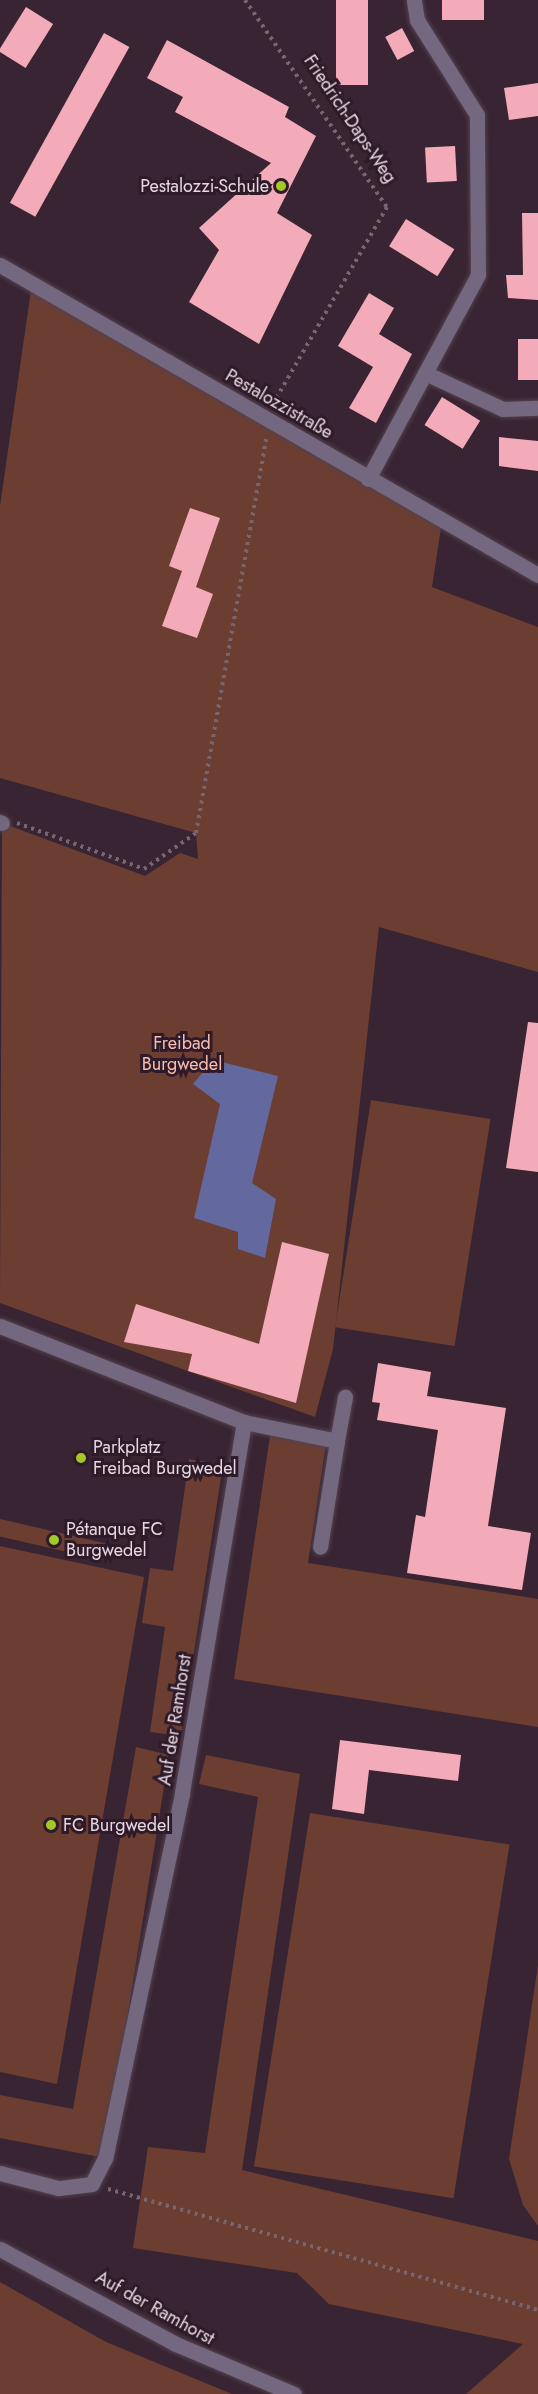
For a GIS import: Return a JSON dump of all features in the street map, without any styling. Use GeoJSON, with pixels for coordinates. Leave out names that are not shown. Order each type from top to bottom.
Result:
{"type":"FeatureCollection","features":[{"type":"Feature","properties":{"kind":"street"},"geometry":{"type":"LineString","coordinates":[[368,479],[478,275],[477,115],[417,20],[414,0]]}},
{"type":"Feature","properties":{"kind":"street","name":"Pestalozzistraße"},"geometry":{"type":"LineString","coordinates":[[0,266],[538,575]]}},
{"type":"Feature","properties":{"kind":"street"},"geometry":{"type":"LineString","coordinates":[[425,373],[503,409],[538,408]]}},
{"type":"Feature","properties":{"kind":"street"},"geometry":{"type":"LineString","coordinates":[[0,1326],[244,1422],[337,1441]]}},
{"type":"Feature","properties":{"kind":"street"},"geometry":{"type":"LineString","coordinates":[[320,1547],[345,1397]]}},
{"type":"Feature","properties":{"kind":"street","name":"Auf der Ramhorst"},"geometry":{"type":"LineString","coordinates":[[92,2184],[105,2158],[182,1794],[244,1422]]}},
{"type":"Feature","properties":{"kind":"street"},"geometry":{"type":"LineString","coordinates":[[0,2173],[58,2188],[92,2184]]}},
{"type":"Feature","properties":{"kind":"street","name":"Auf der Ramhorst"},"geometry":{"type":"LineString","coordinates":[[0,2249],[176,2344],[294,2394]]}},
{"type":"Feature","properties":{"kind":"path","name":"Friedrich-Daps-Weg"},"geometry":{"type":"LineString","coordinates":[[245,0],[387,207],[273,404],[269,421]]}},
{"type":"Feature","properties":{"kind":"path"},"geometry":{"type":"LineString","coordinates":[[1,822],[17,823],[144,869],[196,833],[269,421]]}},
{"type":"Feature","properties":{"kind":"path"},"geometry":{"type":"LineString","coordinates":[[92,2184],[538,2310]]}},
{"type":"Feature","properties":{"kind":"green space","name":"Freibad Burgwedel"},"geometry":{"type":"Polygon","coordinates":[[[32,283],[442,521],[432,587],[538,627],[538,972],[379,927],[333,1349],[315,1417],[0,1303],[2,823],[145,876],[180,853],[198,859],[196,833],[0,778],[0,506],[32,283]]]}},
{"type":"Feature","properties":{"kind":"green space"},"geometry":{"type":"Polygon","coordinates":[[[371,1100],[491,1119],[455,1346],[335,1327],[371,1100]]]}},
{"type":"Feature","properties":{"kind":"green space"},"geometry":{"type":"Polygon","coordinates":[[[271,1429],[326,1444],[308,1563],[538,1599],[538,1727],[234,1679],[271,1429]]]}},
{"type":"Feature","properties":{"kind":"green space"},"geometry":{"type":"Polygon","coordinates":[[[189,1459],[223,1465],[181,1736],[150,1732],[165,1627],[142,1623],[150,1568],[173,1571],[189,1459]]]}},
{"type":"Feature","properties":{"kind":"green space","name":"Pétanque FC Burgwedel"},"geometry":{"type":"Polygon","coordinates":[[[0,1519],[108,1544],[104,1561],[0,1536],[0,1519]]]}},
{"type":"Feature","properties":{"kind":"green space","name":"FC Burgwedel"},"geometry":{"type":"Polygon","coordinates":[[[0,1546],[144,1577],[57,2084],[0,2072],[0,1546]]]}},
{"type":"Feature","properties":{"kind":"green space"},"geometry":{"type":"Polygon","coordinates":[[[136,1747],[169,1755],[105,2158],[0,2138],[0,2095],[73,2109],[136,1747]]]}},
{"type":"Feature","properties":{"kind":"green space"},"geometry":{"type":"Polygon","coordinates":[[[206,1755],[300,1774],[242,2170],[538,2241],[538,2394],[466,2394],[523,2344],[329,2304],[297,2273],[133,2248],[148,2147],[205,2153],[258,1797],[199,1784],[206,1755]]]}},
{"type":"Feature","properties":{"kind":"green space"},"geometry":{"type":"Polygon","coordinates":[[[310,1813],[510,1845],[454,2198],[254,2167],[310,1813]]]}},
{"type":"Feature","properties":{"kind":"green space"},"geometry":{"type":"Polygon","coordinates":[[[538,1965],[538,2226],[523,2205],[509,2159],[538,1965]]]}},
{"type":"Feature","properties":{"kind":"green space"},"geometry":{"type":"Polygon","coordinates":[[[0,2282],[106,2342],[232,2394],[0,2394],[0,2282]]]}},
{"type":"Feature","properties":{"kind":"water"},"geometry":{"type":"Polygon","coordinates":[[[213,1060],[278,1076],[252,1183],[276,1199],[265,1258],[238,1249],[238,1232],[194,1218],[220,1104],[193,1084],[213,1060]]]}},
{"type":"Feature","properties":{"kind":"building"},"geometry":{"type":"Polygon","coordinates":[[[336,0],[368,0],[368,85],[336,85],[336,0]]]}},
{"type":"Feature","properties":{"kind":"building"},"geometry":{"type":"Polygon","coordinates":[[[442,0],[484,0],[484,20],[442,20],[442,0]]]}},
{"type":"Feature","properties":{"kind":"building"},"geometry":{"type":"Polygon","coordinates":[[[26,7],[53,24],[26,68],[0,52],[0,49],[26,7]]]}},
{"type":"Feature","properties":{"kind":"building"},"geometry":{"type":"Polygon","coordinates":[[[402,28],[414,51],[397,60],[385,37],[402,28]]]}},
{"type":"Feature","properties":{"kind":"building"},"geometry":{"type":"Polygon","coordinates":[[[104,33],[129,47],[35,217],[10,203],[104,33]]]}},
{"type":"Feature","properties":{"kind":"building","name":"Pestalozzi-Schule"},"geometry":{"type":"Polygon","coordinates":[[[167,40],[289,107],[285,117],[316,136],[277,213],[312,235],[259,344],[189,302],[219,250],[199,228],[271,163],[175,112],[183,97],[147,78],[167,40]]]}},
{"type":"Feature","properties":{"kind":"building"},"geometry":{"type":"Polygon","coordinates":[[[538,83],[538,116],[509,120],[504,88],[538,83]]]}},
{"type":"Feature","properties":{"kind":"building"},"geometry":{"type":"Polygon","coordinates":[[[455,146],[457,181],[427,183],[425,148],[455,146]]]}},
{"type":"Feature","properties":{"kind":"building"},"geometry":{"type":"Polygon","coordinates":[[[522,213],[538,213],[538,300],[508,298],[506,275],[523,275],[522,213]]]}},
{"type":"Feature","properties":{"kind":"building"},"geometry":{"type":"Polygon","coordinates":[[[406,219],[454,249],[437,276],[389,246],[406,219]]]}},
{"type":"Feature","properties":{"kind":"building"},"geometry":{"type":"Polygon","coordinates":[[[369,293],[394,308],[379,334],[412,354],[376,423],[349,408],[373,367],[338,346],[369,293]]]}},
{"type":"Feature","properties":{"kind":"building"},"geometry":{"type":"Polygon","coordinates":[[[518,339],[538,339],[538,380],[518,380],[518,339]]]}},
{"type":"Feature","properties":{"kind":"building"},"geometry":{"type":"Polygon","coordinates":[[[442,397],[480,421],[463,449],[425,425],[442,397]]]}},
{"type":"Feature","properties":{"kind":"building"},"geometry":{"type":"Polygon","coordinates":[[[499,437],[538,441],[538,471],[499,466],[499,437]]]}},
{"type":"Feature","properties":{"kind":"building"},"geometry":{"type":"Polygon","coordinates":[[[190,508],[220,518],[196,587],[213,594],[197,638],[162,626],[182,571],[169,566],[190,508]]]}},
{"type":"Feature","properties":{"kind":"building"},"geometry":{"type":"Polygon","coordinates":[[[528,1022],[538,1023],[538,1172],[506,1168],[528,1022]]]}},
{"type":"Feature","properties":{"kind":"building"},"geometry":{"type":"Polygon","coordinates":[[[282,1242],[329,1254],[296,1403],[188,1371],[192,1354],[124,1342],[136,1304],[259,1344],[282,1242]]]}},
{"type":"Feature","properties":{"kind":"building"},"geometry":{"type":"Polygon","coordinates":[[[378,1363],[431,1372],[427,1396],[506,1408],[488,1526],[531,1533],[522,1590],[407,1573],[416,1515],[425,1517],[438,1430],[377,1420],[380,1403],[372,1402],[378,1363]]]}},
{"type":"Feature","properties":{"kind":"building"},"geometry":{"type":"Polygon","coordinates":[[[340,1740],[461,1755],[458,1781],[369,1770],[364,1814],[332,1809],[340,1740]]]}},
{"type":"Feature","properties":{"kind":"place","name":"Pestalozzi-Schule"},"geometry":{"type":"Point","coordinates":[281,186]}},
{"type":"Feature","properties":{"kind":"place","name":"Parkplatz Freibad Burgwedel"},"geometry":{"type":"Point","coordinates":[81,1458]}},
{"type":"Feature","properties":{"kind":"place","name":"Pétanque FC Burgwedel"},"geometry":{"type":"Point","coordinates":[54,1540]}},
{"type":"Feature","properties":{"kind":"place","name":"FC Burgwedel"},"geometry":{"type":"Point","coordinates":[51,1825]}}]}
